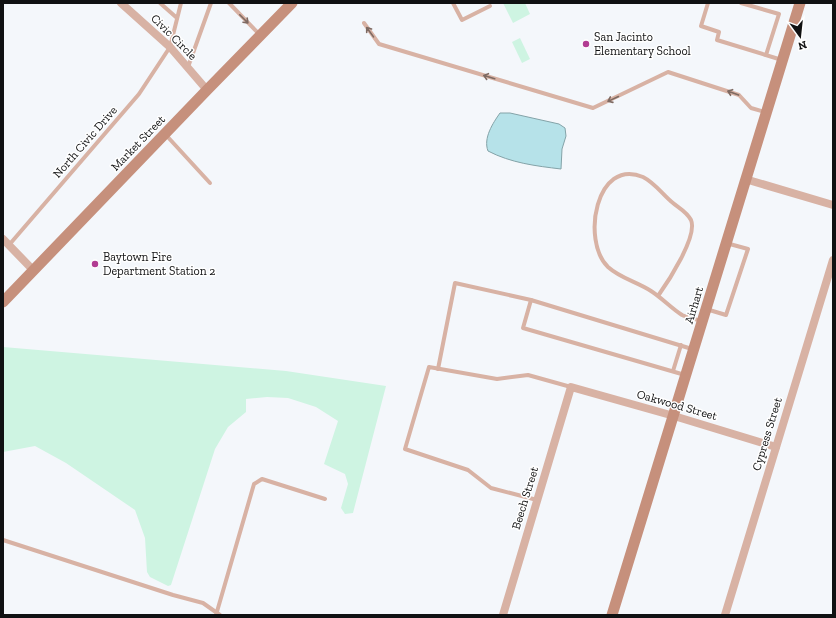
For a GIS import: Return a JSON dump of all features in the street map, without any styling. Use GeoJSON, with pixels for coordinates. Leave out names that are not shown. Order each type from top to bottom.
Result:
{"type":"FeatureCollection","features":[{"type":"Feature","properties":{"kind":"street","name":"Civic Circle"},"geometry":{"type":"LineString","coordinates":[[122,3],[170,47],[207,90]]}},
{"type":"Feature","properties":{"kind":"street","name":"Market Street"},"geometry":{"type":"LineString","coordinates":[[3,302],[292,3]]}},
{"type":"Feature","properties":{"kind":"street","name":"Airhart"},"geometry":{"type":"LineString","coordinates":[[612,615],[687,375],[745,179],[800,3]]}},
{"type":"Feature","properties":{"kind":"street"},"geometry":{"type":"LineString","coordinates":[[745,179],[833,206]]}},
{"type":"Feature","properties":{"kind":"street"},"geometry":{"type":"LineString","coordinates":[[6,242],[33,270]]}},
{"type":"Feature","properties":{"kind":"street","name":"Cypress Street"},"geometry":{"type":"LineString","coordinates":[[725,615],[833,260]]}},
{"type":"Feature","properties":{"kind":"street","name":"Oakwood Street"},"geometry":{"type":"LineString","coordinates":[[571,387],[776,447]]}},
{"type":"Feature","properties":{"kind":"street","name":"Beech Street"},"geometry":{"type":"LineString","coordinates":[[503,615],[536,500],[571,387]]}},
{"type":"Feature","properties":{"kind":"lane"},"geometry":{"type":"LineString","coordinates":[[160,3],[177,18]]}},
{"type":"Feature","properties":{"kind":"lane","name":"North Civic Drive"},"geometry":{"type":"LineString","coordinates":[[6,242],[139,94],[170,47],[181,3]]}},
{"type":"Feature","properties":{"kind":"lane"},"geometry":{"type":"LineString","coordinates":[[188,67],[211,3]]}},
{"type":"Feature","properties":{"kind":"lane"},"geometry":{"type":"LineString","coordinates":[[228,3],[260,35]]}},
{"type":"Feature","properties":{"kind":"lane"},"geometry":{"type":"LineString","coordinates":[[453,3],[462,20],[490,6]]}},
{"type":"Feature","properties":{"kind":"lane"},"geometry":{"type":"LineString","coordinates":[[708,3],[701,26],[719,32],[716,40],[782,60]]}},
{"type":"Feature","properties":{"kind":"lane"},"geometry":{"type":"LineString","coordinates":[[742,3],[779,14],[766,56]]}},
{"type":"Feature","properties":{"kind":"lane"},"geometry":{"type":"LineString","coordinates":[[364,23],[379,44],[593,108],[668,72],[739,95],[752,108],[766,112]]}},
{"type":"Feature","properties":{"kind":"lane"},"geometry":{"type":"LineString","coordinates":[[165,134],[210,183]]}},
{"type":"Feature","properties":{"kind":"lane"},"geometry":{"type":"LineString","coordinates":[[658,296],[683,254],[690,236],[692,227],[691,220],[684,211],[644,178],[631,174],[621,176],[612,181],[600,197],[596,212],[594,230],[596,245],[601,257],[608,267],[620,275],[650,290],[682,315],[703,321]]}},
{"type":"Feature","properties":{"kind":"lane"},"geometry":{"type":"LineString","coordinates":[[706,309],[726,316],[748,249],[726,243]]}},
{"type":"Feature","properties":{"kind":"lane"},"geometry":{"type":"LineString","coordinates":[[438,369],[455,283],[531,300],[694,349]]}},
{"type":"Feature","properties":{"kind":"lane"},"geometry":{"type":"LineString","coordinates":[[531,300],[523,328],[687,375]]}},
{"type":"Feature","properties":{"kind":"lane"},"geometry":{"type":"LineString","coordinates":[[673,371],[681,345]]}},
{"type":"Feature","properties":{"kind":"lane"},"geometry":{"type":"LineString","coordinates":[[536,500],[491,488],[468,470],[405,449],[429,367],[497,379],[528,375],[571,387]]}},
{"type":"Feature","properties":{"kind":"lane"},"geometry":{"type":"LineString","coordinates":[[3,540],[173,595],[203,603],[218,614],[254,484],[262,479],[325,499]]}},
{"type":"Feature","properties":{"kind":"green space"},"geometry":{"type":"Polygon","coordinates":[[[503,3],[525,3],[530,14],[513,23],[503,3]]]}},
{"type":"Feature","properties":{"kind":"green space"},"geometry":{"type":"Polygon","coordinates":[[[520,38],[530,59],[522,63],[512,42],[520,38]]]}},
{"type":"Feature","properties":{"kind":"green space"},"geometry":{"type":"Polygon","coordinates":[[[3,347],[286,371],[386,386],[353,513],[345,514],[341,508],[348,484],[345,474],[324,464],[338,421],[316,407],[288,398],[267,397],[246,399],[246,412],[228,427],[215,449],[171,585],[168,586],[150,577],[147,572],[145,538],[135,510],[66,463],[35,446],[3,452],[3,347]]]}},
{"type":"Feature","properties":{"kind":"water"},"geometry":{"type":"Polygon","coordinates":[[[500,113],[510,113],[559,124],[565,128],[566,136],[562,149],[561,169],[515,161],[488,151],[488,136],[500,113]]]}},
{"type":"Feature","properties":{"kind":"place","name":"San Jacinto Elementary School"},"geometry":{"type":"Point","coordinates":[586,44]}},
{"type":"Feature","properties":{"kind":"place","name":"Baytown Fire Department Station 2"},"geometry":{"type":"Point","coordinates":[95,264]}}]}
